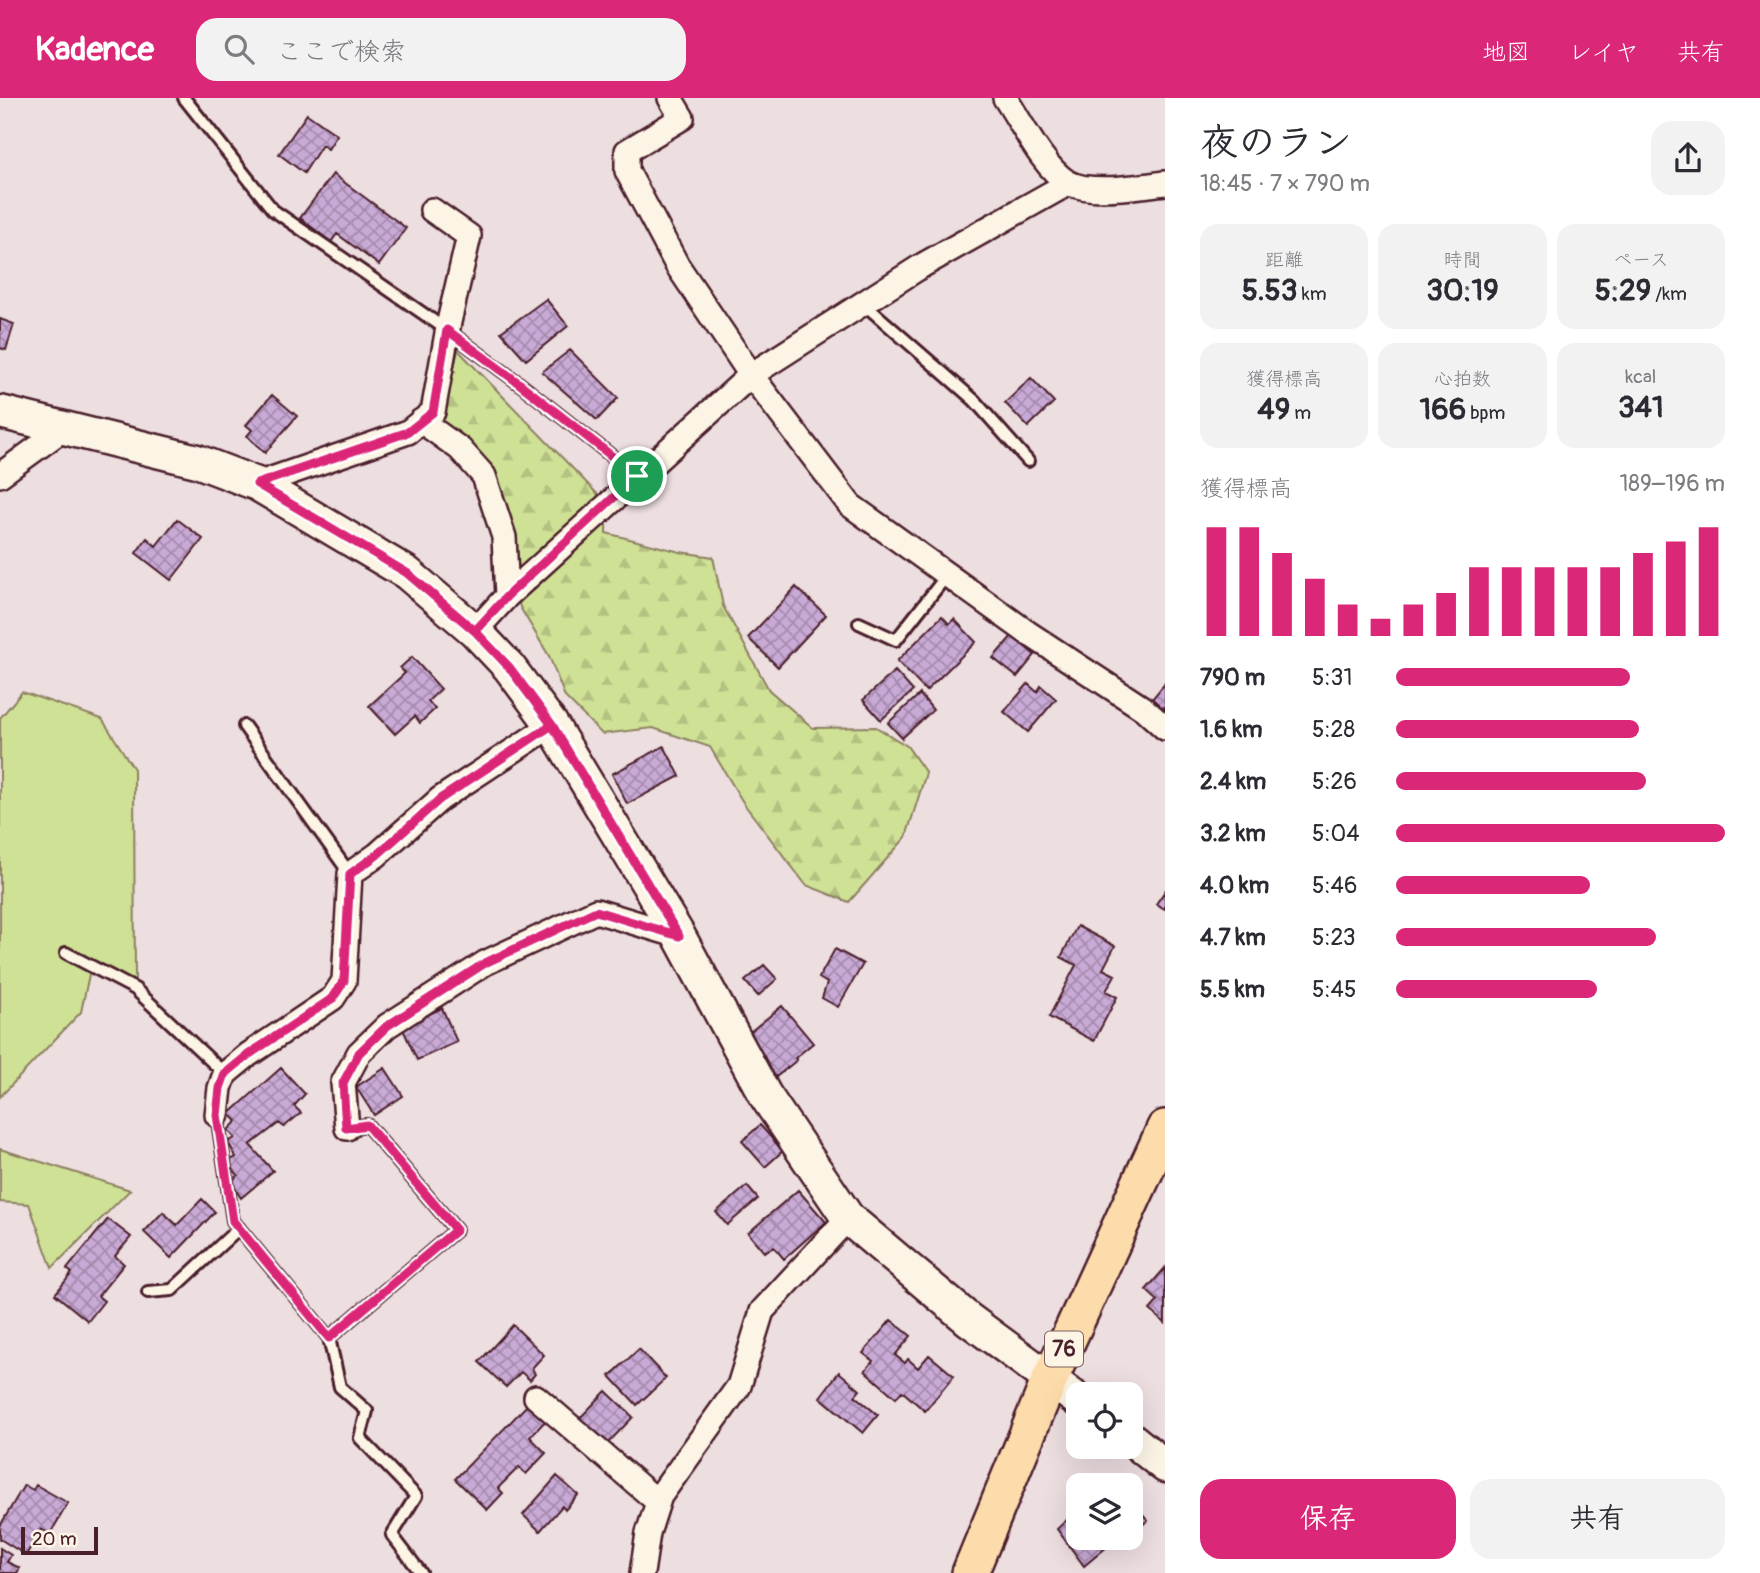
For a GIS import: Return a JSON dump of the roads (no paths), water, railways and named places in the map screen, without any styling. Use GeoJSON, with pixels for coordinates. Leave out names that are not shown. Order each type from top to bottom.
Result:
{"type":"FeatureCollection","features":[{"type":"Feature","properties":{"kind":"main road","name":"76"},"geometry":{"type":"LineString","coordinates":[[976,1571],[1050,1379],[1165,1128]]}},
{"type":"Feature","properties":{"kind":"street"},"geometry":{"type":"LineString","coordinates":[[670,98],[682,118],[627,151],[627,170],[677,265],[751,375],[850,505],[1028,632],[1144,709],[1165,728]]}},
{"type":"Feature","properties":{"kind":"street"},"geometry":{"type":"LineString","coordinates":[[1005,98],[1047,163],[1069,183],[1108,190],[1165,183]]}},
{"type":"Feature","properties":{"kind":"street"},"geometry":{"type":"LineString","coordinates":[[475,631],[507,596],[751,375],[923,265],[1069,183]]}},
{"type":"Feature","properties":{"kind":"street"},"geometry":{"type":"LineString","coordinates":[[257,484],[408,432],[433,412],[447,330],[469,236],[432,209]]}},
{"type":"Feature","properties":{"kind":"street"},"geometry":{"type":"LineString","coordinates":[[0,412],[197,461],[257,484],[407,573],[475,631],[509,667],[552,725],[679,936],[765,1095],[848,1218],[968,1319],[1066,1391]]}},
{"type":"Feature","properties":{"kind":"street"},"geometry":{"type":"LineString","coordinates":[[421,421],[460,449],[484,476],[504,537],[507,596]]}},
{"type":"Feature","properties":{"kind":"street"},"geometry":{"type":"LineString","coordinates":[[0,475],[66,427]]}},
{"type":"Feature","properties":{"kind":"street"},"geometry":{"type":"LineString","coordinates":[[217,1115],[220,1088],[225,1074],[248,1055],[333,998],[344,981],[350,874],[377,855],[440,799],[552,725]]}},
{"type":"Feature","properties":{"kind":"street"},"geometry":{"type":"LineString","coordinates":[[346,1128],[343,1083],[359,1053],[387,1026],[485,963],[596,911],[679,936]]}},
{"type":"Feature","properties":{"kind":"street"},"geometry":{"type":"LineString","coordinates":[[642,1573],[648,1533],[658,1502],[739,1386],[762,1311],[848,1218]]}},
{"type":"Feature","properties":{"kind":"street"},"geometry":{"type":"LineString","coordinates":[[536,1397],[658,1502]]}},
{"type":"Feature","properties":{"kind":"street"},"geometry":{"type":"LineString","coordinates":[[1143,1448],[1165,1465]]}},
{"type":"Feature","properties":{"kind":"lane"},"geometry":{"type":"LineString","coordinates":[[184,98],[273,209],[447,330],[637,476]]}},
{"type":"Feature","properties":{"kind":"lane"},"geometry":{"type":"LineString","coordinates":[[863,304],[974,400],[1028,461]]}},
{"type":"Feature","properties":{"kind":"lane"},"geometry":{"type":"LineString","coordinates":[[859,623],[896,640],[948,574]]}},
{"type":"Feature","properties":{"kind":"lane"},"geometry":{"type":"LineString","coordinates":[[244,726],[350,874]]}},
{"type":"Feature","properties":{"kind":"lane"},"geometry":{"type":"LineString","coordinates":[[66,953],[135,989],[225,1074]]}},
{"type":"Feature","properties":{"kind":"lane"},"geometry":{"type":"LineString","coordinates":[[217,1115],[233,1221],[329,1338],[340,1387],[367,1411],[360,1438],[416,1496],[392,1535],[421,1573]]}},
{"type":"Feature","properties":{"kind":"lane"},"geometry":{"type":"LineString","coordinates":[[329,1338],[456,1230],[367,1125],[346,1128]]}},
{"type":"Feature","properties":{"kind":"lane"},"geometry":{"type":"LineString","coordinates":[[148,1292],[172,1290],[239,1228]]}}]}
